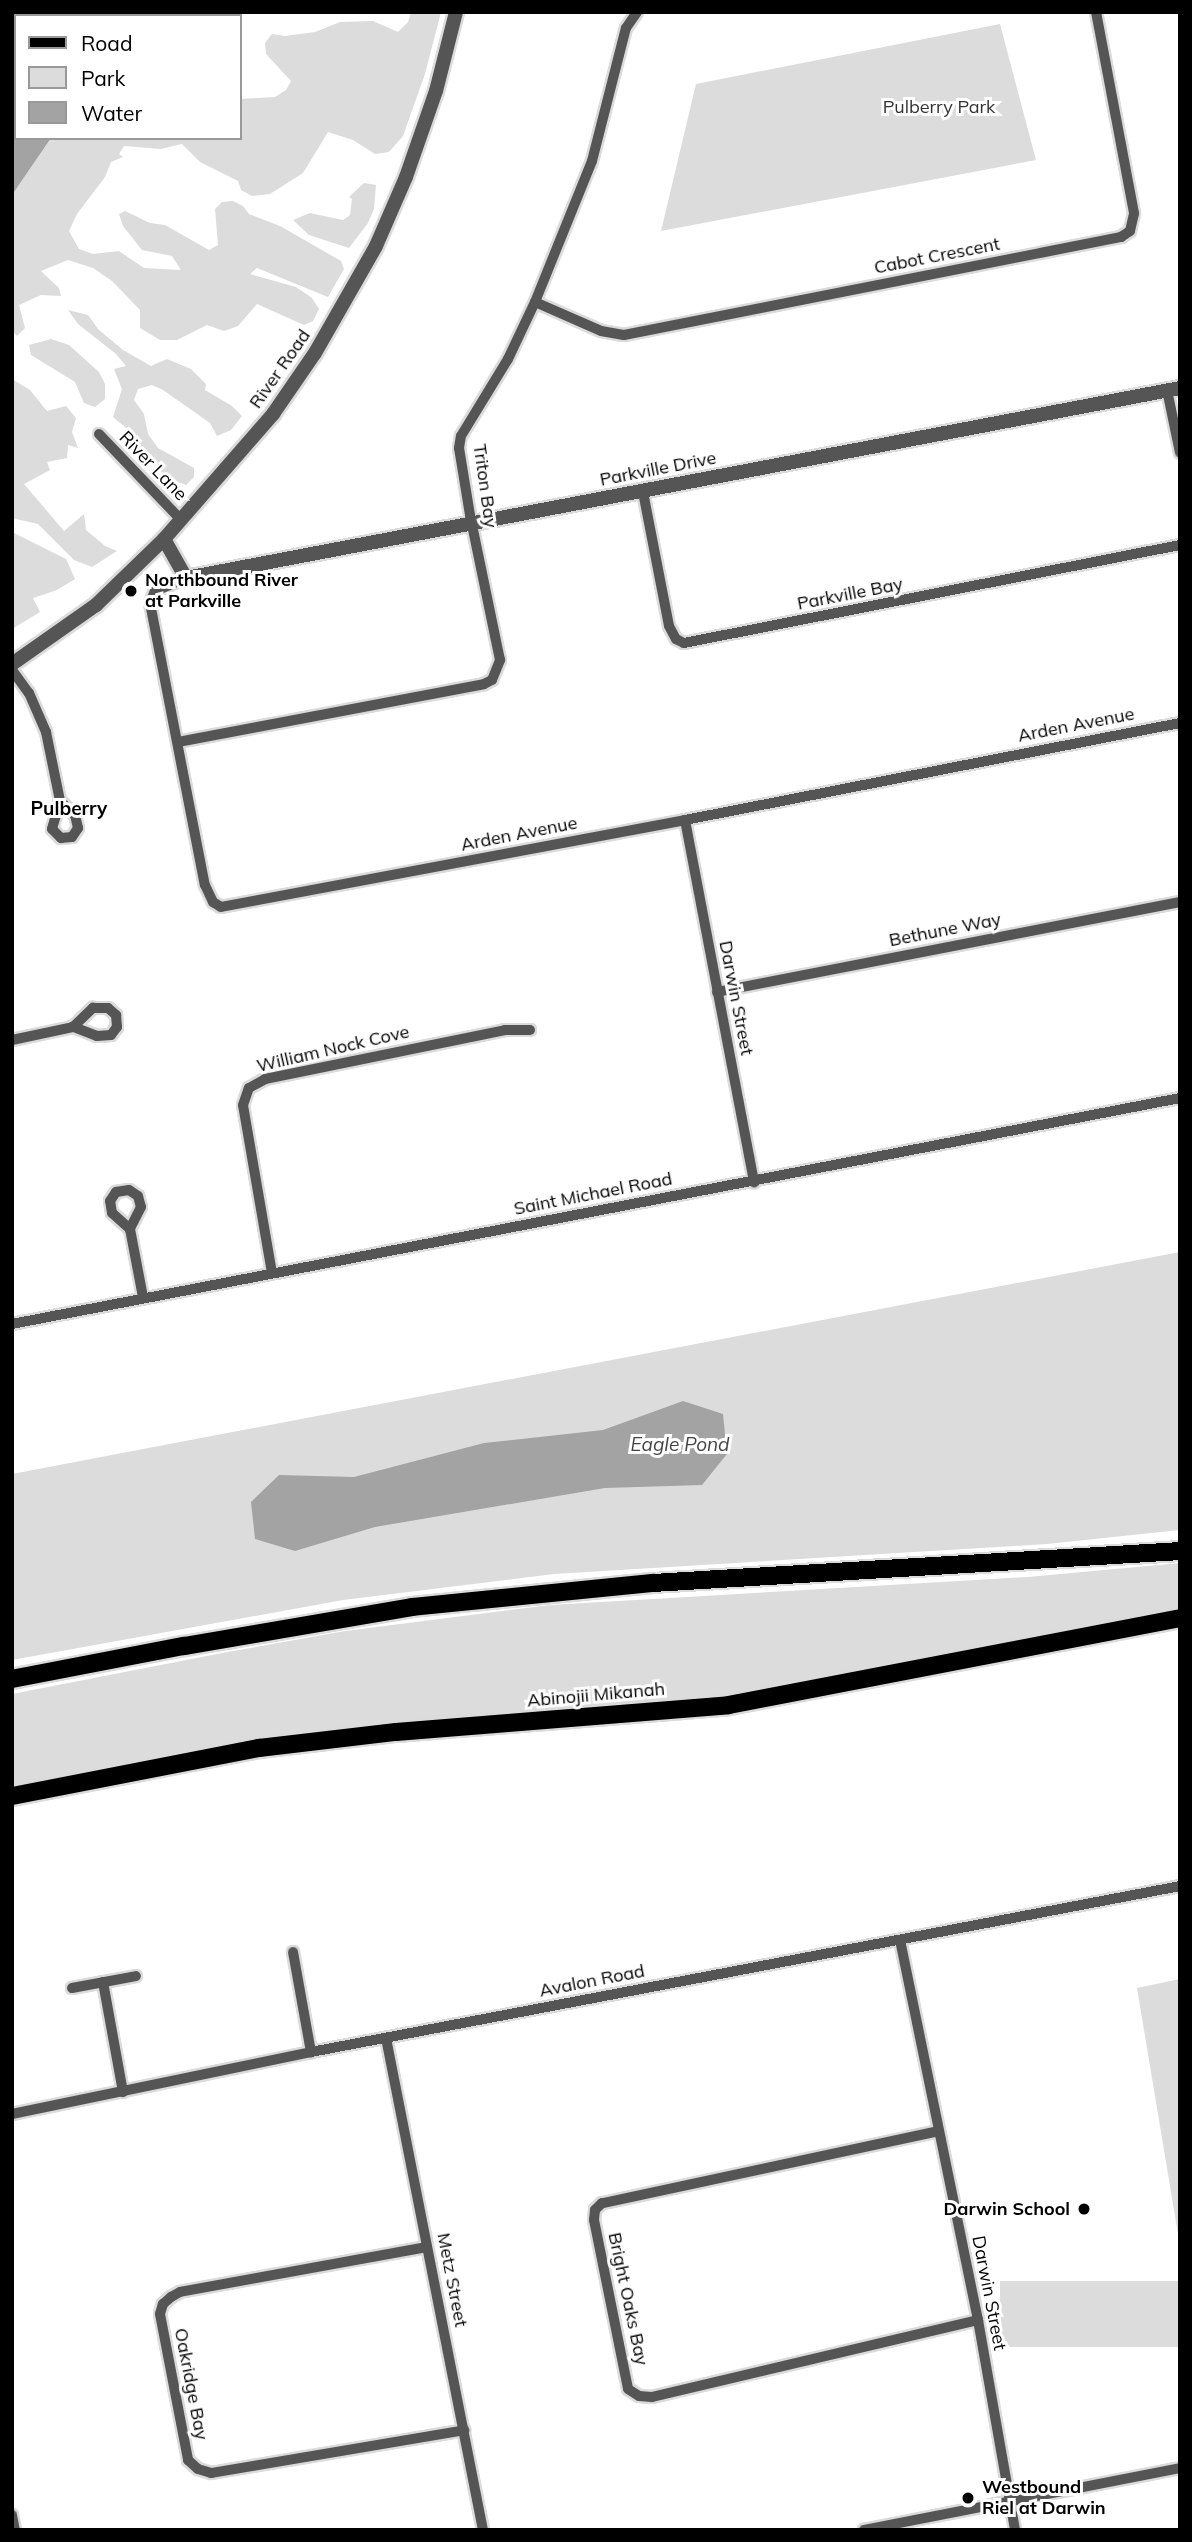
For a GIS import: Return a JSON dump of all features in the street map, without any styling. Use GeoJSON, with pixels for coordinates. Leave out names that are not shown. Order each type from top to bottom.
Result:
{"type":"FeatureCollection","features":[{"type":"Feature","properties":{"kind":"main road"},"geometry":{"type":"LineString","coordinates":[[12,1679],[412,1607],[653,1583],[1180,1551]]}},
{"type":"Feature","properties":{"kind":"main road","name":"Abinojii Mikanah"},"geometry":{"type":"LineString","coordinates":[[12,1797],[259,1748],[396,1732],[729,1705],[1180,1618]]}},
{"type":"Feature","properties":{"kind":"street","name":"River Road"},"geometry":{"type":"LineString","coordinates":[[12,664],[96,605],[183,521],[273,414],[316,353],[346,301],[406,177],[436,92],[456,12]]}},
{"type":"Feature","properties":{"kind":"street","name":"Triton Bay"},"geometry":{"type":"LineString","coordinates":[[178,742],[484,684],[492,680],[499,660],[471,523],[459,448],[461,436],[509,359],[535,302],[592,161],[626,28],[637,12]]}},
{"type":"Feature","properties":{"kind":"street","name":"Cabot Crescent"},"geometry":{"type":"LineString","coordinates":[[535,302],[601,331],[624,335],[1121,237],[1130,232],[1134,213],[1096,12]]}},
{"type":"Feature","properties":{"kind":"street","name":"Parkville Drive"},"geometry":{"type":"LineString","coordinates":[[186,578],[1173,389]]}},
{"type":"Feature","properties":{"kind":"street"},"geometry":{"type":"LineString","coordinates":[[1173,389],[1180,453]]}},
{"type":"Feature","properties":{"kind":"street","name":"River Lane"},"geometry":{"type":"LineString","coordinates":[[99,434],[183,521]]}},
{"type":"Feature","properties":{"kind":"street","name":"Parkville Bay"},"geometry":{"type":"LineString","coordinates":[[643,492],[669,626],[676,639],[684,643],[1180,545]]}},
{"type":"Feature","properties":{"kind":"street"},"geometry":{"type":"LineString","coordinates":[[164,539],[186,578]]}},
{"type":"Feature","properties":{"kind":"street","name":"Arden Avenue"},"geometry":{"type":"LineString","coordinates":[[186,578],[155,592],[150,603],[207,894],[221,907],[1180,723]]}},
{"type":"Feature","properties":{"kind":"street"},"geometry":{"type":"LineString","coordinates":[[12,670],[29,693],[46,732],[60,801]]}},
{"type":"Feature","properties":{"kind":"street","name":"Darwin Street"},"geometry":{"type":"LineString","coordinates":[[685,820],[754,1182]]}},
{"type":"Feature","properties":{"kind":"street","name":"Bethune Way"},"geometry":{"type":"LineString","coordinates":[[717,992],[1180,902]]}},
{"type":"Feature","properties":{"kind":"street"},"geometry":{"type":"LineString","coordinates":[[12,1040],[74,1027]]}},
{"type":"Feature","properties":{"kind":"street","name":"William Nock Cove"},"geometry":{"type":"LineString","coordinates":[[272,1273],[243,1105],[249,1088],[265,1079],[505,1030],[530,1030]]}},
{"type":"Feature","properties":{"kind":"street","name":"Saint Michael Road"},"geometry":{"type":"LineString","coordinates":[[12,1324],[1180,1098]]}},
{"type":"Feature","properties":{"kind":"street"},"geometry":{"type":"LineString","coordinates":[[131,1229],[143,1297]]}},
{"type":"Feature","properties":{"kind":"street","name":"Avalon Road"},"geometry":{"type":"LineString","coordinates":[[12,2113],[312,2052],[1180,1886]]}},
{"type":"Feature","properties":{"kind":"street","name":"Darwin Street"},"geometry":{"type":"LineString","coordinates":[[900,1940],[978,2320],[1015,2530]]}},
{"type":"Feature","properties":{"kind":"street"},"geometry":{"type":"LineString","coordinates":[[293,1952],[312,2052]]}},
{"type":"Feature","properties":{"kind":"street"},"geometry":{"type":"LineString","coordinates":[[72,1988],[136,1976]]}},
{"type":"Feature","properties":{"kind":"street"},"geometry":{"type":"LineString","coordinates":[[103,1982],[123,2092]]}},
{"type":"Feature","properties":{"kind":"street","name":"Metz Street"},"geometry":{"type":"LineString","coordinates":[[386,2038],[483,2530]]}},
{"type":"Feature","properties":{"kind":"street","name":"Bright Oaks Bay"},"geometry":{"type":"LineString","coordinates":[[939,2131],[601,2203],[595,2210],[594,2220],[628,2389],[639,2396],[652,2397],[978,2320]]}},
{"type":"Feature","properties":{"kind":"street","name":"Oakridge Bay"},"geometry":{"type":"LineString","coordinates":[[427,2247],[180,2292],[163,2304],[160,2314],[188,2460],[198,2469],[211,2473],[464,2430]]}},
{"type":"Feature","properties":{"kind":"street"},"geometry":{"type":"LineString","coordinates":[[864,2530],[1180,2468]]}},
{"type":"Feature","properties":{"kind":"street"},"geometry":{"type":"LineString","coordinates":[[12,2515],[15,2530]]}},
{"type":"Feature","properties":{"kind":"green space"},"geometry":{"type":"Polygon","coordinates":[[[119,12],[228,12],[228,14],[119,12]]]}},
{"type":"Feature","properties":{"kind":"green space"},"geometry":{"type":"Polygon","coordinates":[[[411,12],[441,12],[425,74],[403,136],[389,152],[375,154],[353,140],[328,132],[303,173],[270,194],[252,196],[241,190],[238,181],[200,162],[182,144],[161,149],[124,146],[119,154],[123,157],[111,162],[105,177],[77,214],[69,231],[79,249],[93,254],[119,251],[144,268],[181,270],[172,256],[142,250],[123,226],[119,214],[125,211],[150,223],[165,225],[209,250],[218,245],[215,209],[222,202],[233,201],[243,206],[249,214],[280,226],[341,261],[344,269],[328,297],[257,268],[250,274],[296,287],[312,298],[319,309],[313,321],[304,325],[257,304],[238,326],[224,331],[207,325],[177,340],[160,340],[140,328],[140,310],[112,281],[93,268],[68,260],[41,271],[59,288],[61,296],[41,295],[19,305],[25,328],[17,336],[12,330],[12,195],[50,140],[242,140],[242,99],[275,97],[286,90],[291,81],[266,54],[265,43],[272,34],[285,36],[315,32],[340,22],[373,21],[398,32],[408,22],[411,12]]]}},
{"type":"Feature","properties":{"kind":"green space","name":"Pulberry Park"},"geometry":{"type":"Polygon","coordinates":[[[1000,24],[1036,160],[661,231],[696,84],[1000,24]]]}},
{"type":"Feature","properties":{"kind":"green space"},"geometry":{"type":"Polygon","coordinates":[[[364,183],[376,185],[374,209],[368,223],[349,248],[309,235],[293,220],[310,213],[343,220],[350,215],[352,199],[349,197],[364,183]]]}},
{"type":"Feature","properties":{"kind":"green space"},"geometry":{"type":"Polygon","coordinates":[[[68,310],[88,315],[98,329],[123,350],[151,366],[167,359],[191,369],[206,384],[205,390],[232,406],[242,416],[231,430],[217,436],[210,423],[163,390],[152,385],[138,389],[134,400],[144,414],[148,434],[158,448],[194,468],[194,477],[186,485],[172,480],[147,461],[125,427],[113,417],[122,389],[114,369],[126,366],[116,354],[78,324],[68,310]]]}},
{"type":"Feature","properties":{"kind":"green space"},"geometry":{"type":"Polygon","coordinates":[[[51,339],[69,345],[99,372],[105,384],[105,399],[95,407],[84,403],[75,382],[31,355],[29,345],[51,339]]]}},
{"type":"Feature","properties":{"kind":"green space"},"geometry":{"type":"Polygon","coordinates":[[[12,379],[30,390],[47,411],[66,406],[76,418],[72,432],[78,448],[68,445],[67,458],[47,462],[50,470],[24,484],[64,531],[84,514],[86,530],[105,546],[117,551],[92,567],[74,560],[38,524],[12,518],[12,379]]]}},
{"type":"Feature","properties":{"kind":"green space"},"geometry":{"type":"Polygon","coordinates":[[[12,532],[66,559],[75,579],[57,590],[33,598],[40,612],[12,629],[12,532]]]}},
{"type":"Feature","properties":{"kind":"green space"},"geometry":{"type":"Polygon","coordinates":[[[1180,1252],[1180,1530],[1047,1544],[554,1574],[343,1600],[12,1660],[12,1474],[1180,1252]]]}},
{"type":"Feature","properties":{"kind":"green space"},"geometry":{"type":"Polygon","coordinates":[[[1180,1563],[1180,1610],[729,1698],[632,1706],[12,1788],[12,1694],[222,1653],[345,1631],[550,1605],[1028,1577],[1180,1563]]]}},
{"type":"Feature","properties":{"kind":"green space"},"geometry":{"type":"Polygon","coordinates":[[[1180,1979],[1180,2246],[1137,1988],[1180,1979]]]}},
{"type":"Feature","properties":{"kind":"green space"},"geometry":{"type":"Polygon","coordinates":[[[1000,2281],[1180,2281],[1180,2347],[1000,2347],[1000,2281]]]}},
{"type":"Feature","properties":{"kind":"water"},"geometry":{"type":"Polygon","coordinates":[[[12,12],[119,12],[14,14],[14,140],[50,140],[12,195],[12,12]]]}},
{"type":"Feature","properties":{"kind":"water","name":"Eagle Pond"},"geometry":{"type":"Polygon","coordinates":[[[683,1401],[723,1414],[727,1454],[702,1485],[605,1488],[375,1527],[295,1551],[255,1539],[251,1502],[279,1475],[354,1477],[484,1443],[603,1430],[683,1401]]]}},
{"type":"Feature","properties":{"kind":"place","name":"Northbound River at Parkville"},"geometry":{"type":"Point","coordinates":[131,591]}},
{"type":"Feature","properties":{"kind":"place","name":"Darwin School"},"geometry":{"type":"Point","coordinates":[1084,2209]}},
{"type":"Feature","properties":{"kind":"place","name":"Westbound Riel at Darwin"},"geometry":{"type":"Point","coordinates":[968,2498]}},
{"type":"Feature","properties":{"kind":"district","name":"Pulberry"},"geometry":{"type":"Point","coordinates":[69,809]}}]}
